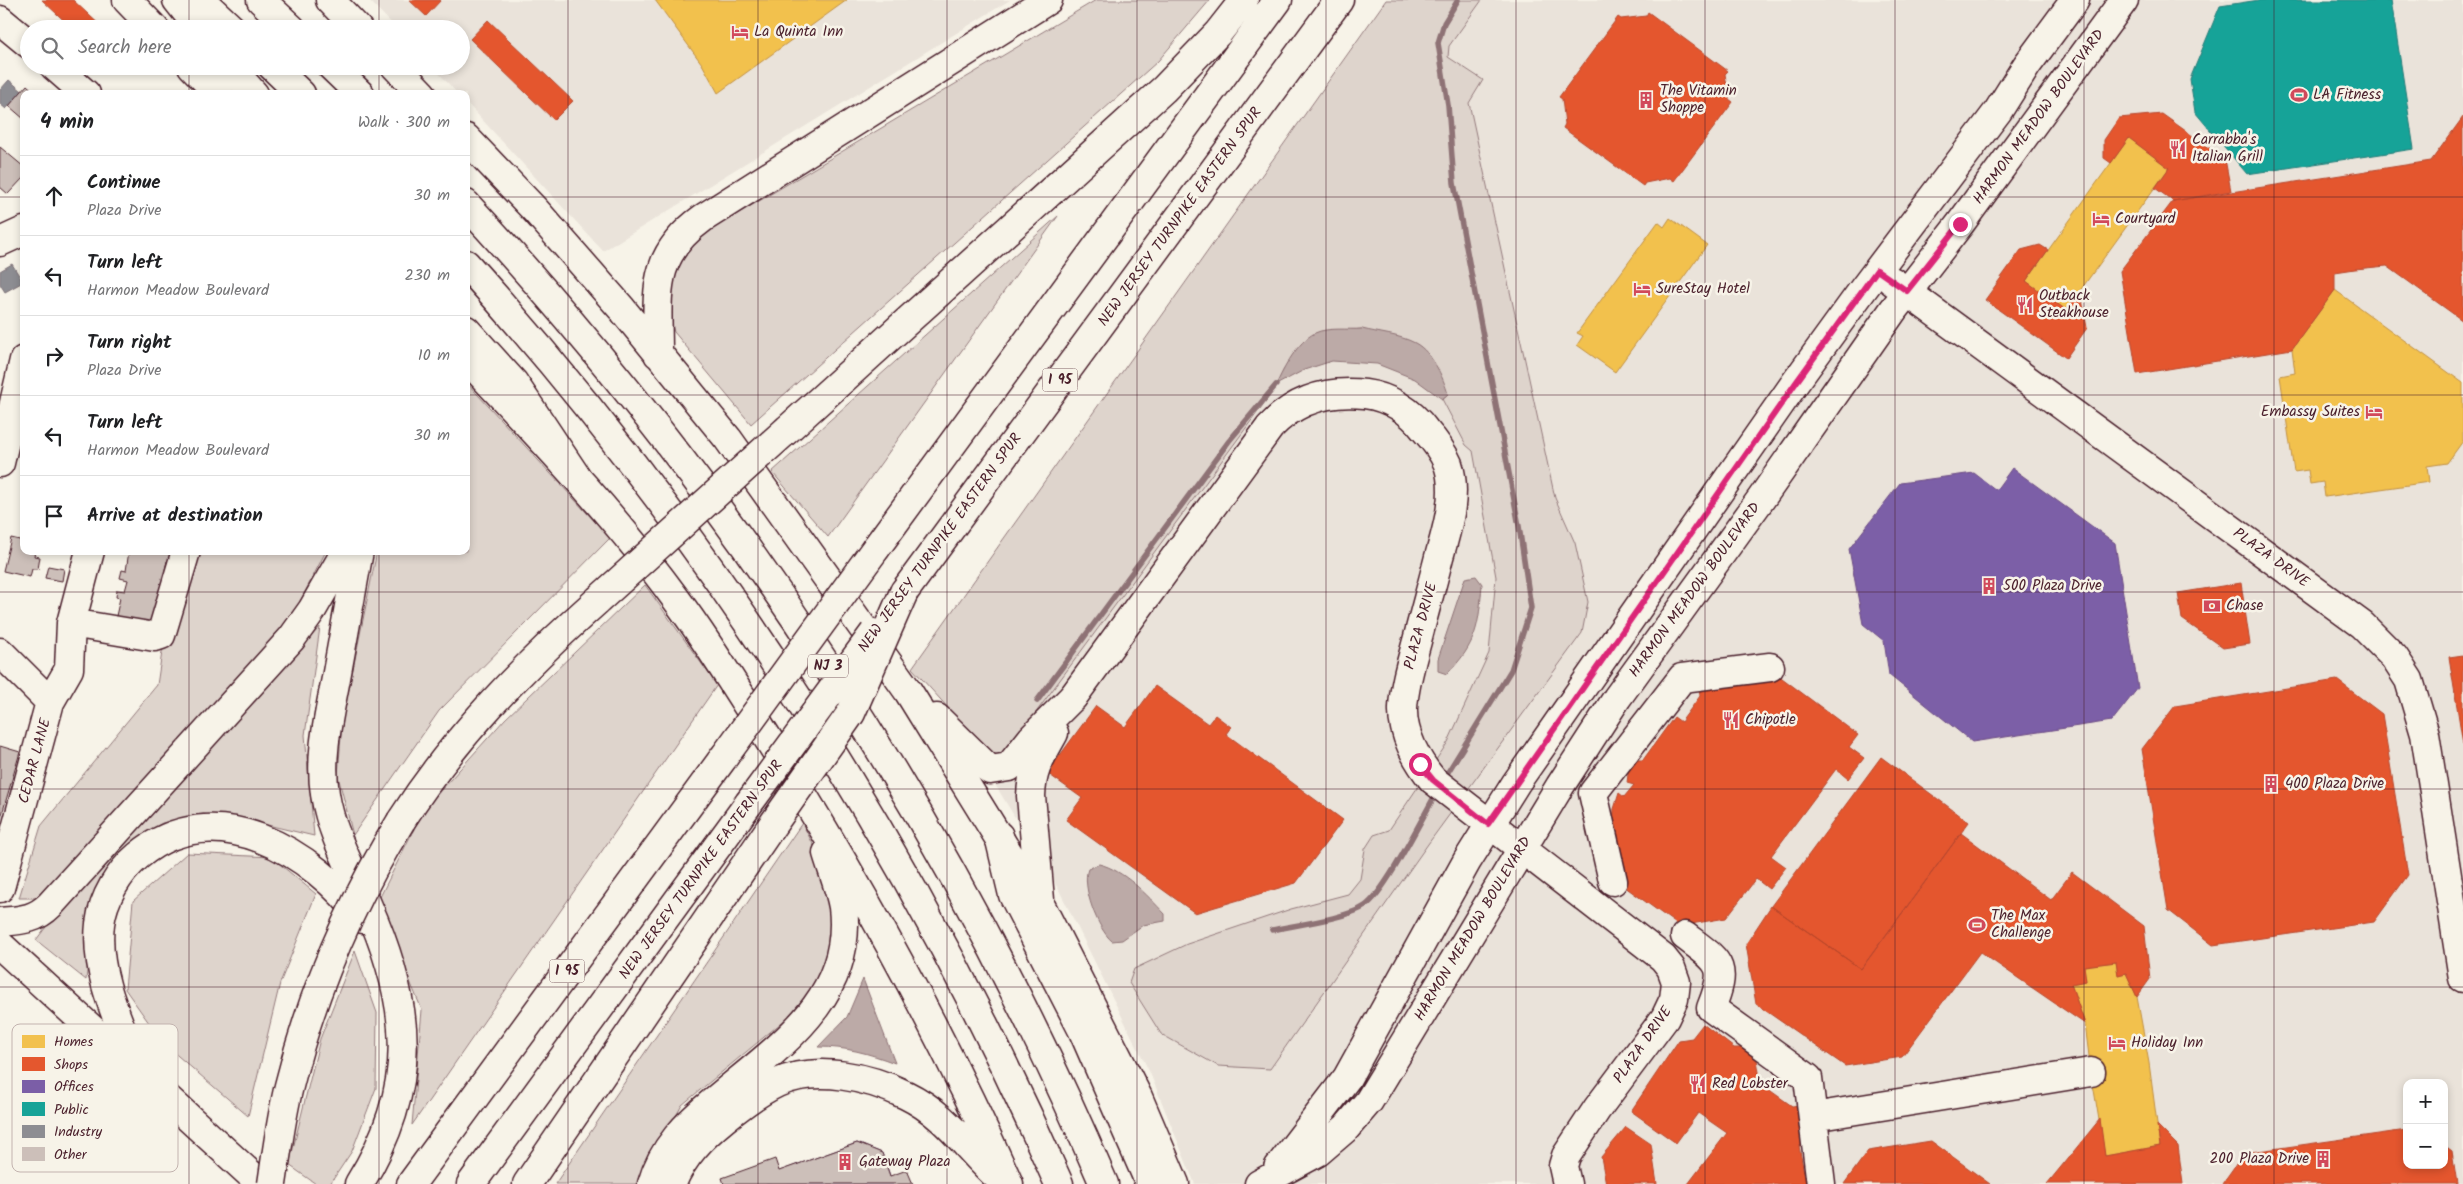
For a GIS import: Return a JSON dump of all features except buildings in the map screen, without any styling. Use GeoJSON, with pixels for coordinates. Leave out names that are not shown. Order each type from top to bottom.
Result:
{"type":"FeatureCollection","features":[{"type":"Feature","properties":{"kind":"main road"},"geometry":{"type":"LineString","coordinates":[[127,0],[146,20]]}},
{"type":"Feature","properties":{"kind":"main road"},"geometry":{"type":"LineString","coordinates":[[177,0],[193,20]]}},
{"type":"Feature","properties":{"kind":"main road"},"geometry":{"type":"LineString","coordinates":[[201,0],[222,20]]}},
{"type":"Feature","properties":{"kind":"main road"},"geometry":{"type":"LineString","coordinates":[[261,0],[282,20]]}},
{"type":"Feature","properties":{"kind":"main road"},"geometry":{"type":"LineString","coordinates":[[658,354],[658,291],[660,277],[670,251],[678,238],[703,218],[1048,0]]}},
{"type":"Feature","properties":{"kind":"main road"},"geometry":{"type":"LineString","coordinates":[[272,1184],[289,1087],[314,1001],[360,894],[401,821],[434,772],[484,709],[598,600],[1164,89],[1212,39],[1244,0]]}},
{"type":"Feature","properties":{"kind":"main road","name":"I 95"},"geometry":{"type":"LineString","coordinates":[[411,1184],[1278,0]]}},
{"type":"Feature","properties":{"kind":"main road","name":"NEW JERSEY TURNPIKE EASTERN SPUR"},"geometry":{"type":"LineString","coordinates":[[471,1184],[1339,0]]}},
{"type":"Feature","properties":{"kind":"main road","name":"HARMON MEADOW BOULEVARD"},"geometry":{"type":"LineString","coordinates":[[1266,1179],[1347,1078],[1488,824],[1795,384],[1877,270],[1998,111],[2027,65],[2075,0]]}},
{"type":"Feature","properties":{"kind":"main road","name":"HARMON MEADOW BOULEVARD"},"geometry":{"type":"LineString","coordinates":[[1266,1179],[1318,1152],[1346,1128],[1369,1101],[1521,850],[1616,698],[1761,499],[1907,291],[1966,216],[2124,0]]}},
{"type":"Feature","properties":{"kind":"main road"},"geometry":{"type":"LineString","coordinates":[[0,20],[20,37]]}},
{"type":"Feature","properties":{"kind":"main road"},"geometry":{"type":"LineString","coordinates":[[64,75],[81,90]]}},
{"type":"Feature","properties":{"kind":"main road"},"geometry":{"type":"LineString","coordinates":[[201,75],[215,90]]}},
{"type":"Feature","properties":{"kind":"main road"},"geometry":{"type":"LineString","coordinates":[[237,75],[250,90]]}},
{"type":"Feature","properties":{"kind":"main road"},"geometry":{"type":"LineString","coordinates":[[281,75],[297,90]]}},
{"type":"Feature","properties":{"kind":"main road"},"geometry":{"type":"LineString","coordinates":[[340,75],[356,90]]}},
{"type":"Feature","properties":{"kind":"main road"},"geometry":{"type":"LineString","coordinates":[[404,75],[418,90]]}},
{"type":"Feature","properties":{"kind":"main road"},"geometry":{"type":"LineString","coordinates":[[470,142],[567,246],[728,440],[908,691],[1041,906],[1138,1097],[1175,1184]]}},
{"type":"Feature","properties":{"kind":"main road","name":"NJ 3"},"geometry":{"type":"LineString","coordinates":[[470,208],[579,329],[648,415],[720,509],[826,661],[889,763],[992,946],[1041,1044],[1104,1184]]}},
{"type":"Feature","properties":{"kind":"main road"},"geometry":{"type":"LineString","coordinates":[[0,242],[20,233]]}},
{"type":"Feature","properties":{"kind":"main road","name":"NJ 3"},"geometry":{"type":"LineString","coordinates":[[470,269],[584,401],[666,507],[797,695],[866,807],[928,915],[1001,1058],[1059,1184]]}},
{"type":"Feature","properties":{"kind":"main road","name":"PLAZA DRIVE"},"geometry":{"type":"LineString","coordinates":[[1877,270],[2362,625],[2394,657],[2409,680],[2425,734],[2463,978]]}},
{"type":"Feature","properties":{"kind":"main road"},"geometry":{"type":"LineString","coordinates":[[470,334],[514,383],[576,476]]}},
{"type":"Feature","properties":{"kind":"main road"},"geometry":{"type":"LineString","coordinates":[[470,362],[576,476],[626,535],[676,600],[718,660],[815,813],[876,916],[920,997],[970,1097],[1008,1184]]}},
{"type":"Feature","properties":{"kind":"main road"},"geometry":{"type":"LineString","coordinates":[[0,463],[20,377]]}},
{"type":"Feature","properties":{"kind":"main road","name":"PLAZA DRIVE"},"geometry":{"type":"LineString","coordinates":[[1073,697],[1270,427],[1282,414],[1301,402],[1323,395],[1347,392],[1368,394],[1388,400],[1404,409],[1421,423],[1448,464],[1452,499],[1444,539],[1407,676],[1402,709],[1405,726],[1420,764],[1433,780],[1465,806],[1663,958],[1671,968],[1676,982],[1674,999],[1665,1018],[1597,1109],[1566,1156],[1563,1166],[1567,1184]]}},
{"type":"Feature","properties":{"kind":"main road"},"geometry":{"type":"LineString","coordinates":[[50,702],[69,669],[71,623],[89,555]]}},
{"type":"Feature","properties":{"kind":"main road"},"geometry":{"type":"LineString","coordinates":[[71,623],[155,637],[161,636],[185,555]]}},
{"type":"Feature","properties":{"kind":"main road"},"geometry":{"type":"LineString","coordinates":[[0,922],[30,919],[40,915],[50,905],[292,638],[312,610],[344,555]]}},
{"type":"Feature","properties":{"kind":"main road"},"geometry":{"type":"LineString","coordinates":[[358,555],[325,741],[323,779],[335,831],[374,918],[383,946],[400,1002],[404,1043],[396,1106],[377,1152],[359,1184]]}},
{"type":"Feature","properties":{"kind":"main road"},"geometry":{"type":"LineString","coordinates":[[527,1184],[851,713],[904,592]]}},
{"type":"Feature","properties":{"kind":"main road","name":"CEDAR LANE"},"geometry":{"type":"LineString","coordinates":[[0,652],[50,702],[0,888]]}},
{"type":"Feature","properties":{"kind":"main road"},"geometry":{"type":"LineString","coordinates":[[1613,881],[1593,793],[1682,678],[1770,667]]}},
{"type":"Feature","properties":{"kind":"main road"},"geometry":{"type":"LineString","coordinates":[[908,691],[990,770],[1009,767],[1032,738],[1073,697]]}},
{"type":"Feature","properties":{"kind":"main road"},"geometry":{"type":"LineString","coordinates":[[1041,906],[1031,796],[1032,782],[1039,758],[1073,697]]}},
{"type":"Feature","properties":{"kind":"main road"},"geometry":{"type":"LineString","coordinates":[[652,1184],[663,1157],[677,1135],[697,1114],[797,1030],[816,1008],[837,972],[842,948],[842,906],[815,813]]}},
{"type":"Feature","properties":{"kind":"main road"},"geometry":{"type":"LineString","coordinates":[[120,1024],[106,987],[100,956],[100,922],[105,904],[118,879],[135,858],[164,839],[192,830],[225,829],[253,835],[282,847],[332,882],[349,900],[383,946]]}},
{"type":"Feature","properties":{"kind":"main road"},"geometry":{"type":"LineString","coordinates":[[998,836],[1013,895],[1082,1029],[1150,1184]]}},
{"type":"Feature","properties":{"kind":"main road"},"geometry":{"type":"LineString","coordinates":[[1685,936],[1713,957],[1720,970],[1721,984],[1711,1008],[1808,1078],[1822,1184]]}},
{"type":"Feature","properties":{"kind":"main road"},"geometry":{"type":"LineString","coordinates":[[0,945],[86,1024]]}},
{"type":"Feature","properties":{"kind":"main road"},"geometry":{"type":"LineString","coordinates":[[1813,1117],[2091,1072]]}},
{"type":"Feature","properties":{"kind":"main road"},"geometry":{"type":"LineString","coordinates":[[671,1184],[678,1168],[690,1151],[709,1131],[757,1094],[779,1082],[808,1074],[833,1074],[859,1078],[907,1096],[951,1125],[981,1162],[1008,1184]]}},
{"type":"Feature","properties":{"kind":"main road"},"geometry":{"type":"LineString","coordinates":[[178,1108],[261,1184]]}},
{"type":"Feature","properties":{"kind":"shaded area"},"geometry":{"type":"Polygon","coordinates":[[[369,0],[1010,0],[603,251],[470,106],[470,90],[454,90],[440,75],[470,75],[470,20],[388,20],[369,0]]]}},
{"type":"Feature","properties":{"kind":"shaded area"},"geometry":{"type":"Polygon","coordinates":[[[1096,0],[1210,0],[1158,61],[751,424],[674,332],[665,296],[687,244],[1096,0]]]}},
{"type":"Feature","properties":{"kind":"shaded area"},"geometry":{"type":"Polygon","coordinates":[[[1386,0],[1482,0],[1449,46],[1448,57],[1483,80],[1469,103],[1555,498],[1575,543],[1588,602],[1582,633],[1428,844],[1270,1069],[1218,1066],[1161,1034],[1129,983],[1134,969],[1187,944],[1291,909],[1348,894],[1360,879],[1365,849],[1374,835],[1389,830],[1448,742],[1489,653],[1496,577],[1473,451],[1466,445],[1442,399],[1448,394],[1362,329],[1316,333],[1284,369],[1274,390],[1009,749],[991,759],[967,739],[950,710],[912,668],[1386,0]]]}},
{"type":"Feature","properties":{"kind":"shaded area"},"geometry":{"type":"Polygon","coordinates":[[[1482,0],[2463,0],[2463,1184],[1195,1184],[1150,1073],[1059,890],[950,710],[1482,0]]]}},
{"type":"Feature","properties":{"kind":"shaded area"},"geometry":{"type":"Polygon","coordinates":[[[1058,216],[828,537],[772,472],[1058,216]]]}},
{"type":"Feature","properties":{"kind":"shaded area"},"geometry":{"type":"Polygon","coordinates":[[[1362,329],[1403,338],[1421,347],[1432,359],[1448,394],[1442,399],[1415,379],[1377,364],[1332,361],[1304,370],[1276,385],[1292,356],[1308,337],[1326,330],[1362,329]]]}},
{"type":"Feature","properties":{"kind":"shaded area"},"geometry":{"type":"Polygon","coordinates":[[[470,386],[610,538],[439,711],[353,835],[338,776],[342,723],[376,555],[470,555],[470,386]]]}},
{"type":"Feature","properties":{"kind":"shaded area"},"geometry":{"type":"Polygon","coordinates":[[[191,555],[324,555],[289,623],[40,898],[19,898],[41,826],[157,685],[162,652],[191,555]]]}},
{"type":"Feature","properties":{"kind":"shaded area"},"geometry":{"type":"Polygon","coordinates":[[[1476,576],[1482,584],[1478,623],[1475,633],[1465,653],[1447,674],[1438,671],[1438,659],[1465,578],[1476,576]]]}},
{"type":"Feature","properties":{"kind":"shaded area"},"geometry":{"type":"Polygon","coordinates":[[[645,585],[717,685],[412,1125],[422,1010],[377,903],[424,809],[505,719],[645,585]]]}},
{"type":"Feature","properties":{"kind":"shaded area"},"geometry":{"type":"Polygon","coordinates":[[[320,627],[305,735],[314,836],[255,822],[203,814],[162,823],[119,854],[97,886],[86,980],[36,940],[78,885],[320,627]]]}},
{"type":"Feature","properties":{"kind":"shaded area"},"geometry":{"type":"Polygon","coordinates":[[[802,823],[826,869],[832,931],[816,994],[682,1105],[638,1184],[555,1184],[802,823]]]}},
{"type":"Feature","properties":{"kind":"shaded area"},"geometry":{"type":"Polygon","coordinates":[[[187,853],[271,857],[316,894],[280,983],[248,1116],[178,1056],[178,1024],[150,1024],[125,989],[133,901],[187,853]]]}},
{"type":"Feature","properties":{"kind":"shaded area"},"geometry":{"type":"Polygon","coordinates":[[[1099,864],[1126,877],[1135,884],[1165,914],[1165,921],[1143,925],[1122,940],[1112,941],[1096,918],[1087,886],[1086,877],[1088,869],[1099,864]]]}},
{"type":"Feature","properties":{"kind":"shaded area"},"geometry":{"type":"Polygon","coordinates":[[[355,951],[377,1013],[376,1088],[352,1151],[330,1184],[316,1184],[289,1165],[320,1039],[355,951]]]}},
{"type":"Feature","properties":{"kind":"shaded area"},"geometry":{"type":"Polygon","coordinates":[[[863,979],[895,1063],[857,1051],[818,1047],[847,1017],[863,979]]]}},
{"type":"Feature","properties":{"kind":"waterway"},"geometry":{"type":"LineString","coordinates":[[1443,780],[1511,670],[1531,608],[1519,526],[1454,183],[1448,105],[1438,43],[1444,23],[1458,0]]}},
{"type":"Feature","properties":{"kind":"waterway"},"geometry":{"type":"LineString","coordinates":[[1037,701],[1229,441],[1276,385]]}},
{"type":"Feature","properties":{"kind":"waterway"},"geometry":{"type":"LineString","coordinates":[[1272,930],[1334,918],[1365,906],[1383,886],[1393,871],[1437,792]]}},
{"type":"Feature","properties":{"kind":"place","name":"La Quinta Inn"},"geometry":{"type":"Point","coordinates":[740,32]}},
{"type":"Feature","properties":{"kind":"place","name":"LA Fitness"},"geometry":{"type":"Point","coordinates":[2299,95]}},
{"type":"Feature","properties":{"kind":"place","name":"The Vitamin Shoppe"},"geometry":{"type":"Point","coordinates":[1646,100]}},
{"type":"Feature","properties":{"kind":"place","name":"Carrabba's Italian Grill"},"geometry":{"type":"Point","coordinates":[2178,149]}},
{"type":"Feature","properties":{"kind":"place","name":"Courtyard"},"geometry":{"type":"Point","coordinates":[2101,219]}},
{"type":"Feature","properties":{"kind":"place","name":"SureStay Hotel"},"geometry":{"type":"Point","coordinates":[1642,289]}},
{"type":"Feature","properties":{"kind":"place","name":"Outback Steakhouse"},"geometry":{"type":"Point","coordinates":[2025,305]}},
{"type":"Feature","properties":{"kind":"place","name":"Embassy Suites"},"geometry":{"type":"Point","coordinates":[2374,412]}},
{"type":"Feature","properties":{"kind":"place","name":"500 Plaza Drive"},"geometry":{"type":"Point","coordinates":[1989,586]}},
{"type":"Feature","properties":{"kind":"place","name":"Chase"},"geometry":{"type":"Point","coordinates":[2212,606]}},
{"type":"Feature","properties":{"kind":"place","name":"Chipotle"},"geometry":{"type":"Point","coordinates":[1731,720]}},
{"type":"Feature","properties":{"kind":"place","name":"400 Plaza Drive"},"geometry":{"type":"Point","coordinates":[2271,784]}},
{"type":"Feature","properties":{"kind":"place","name":"The Max Challenge"},"geometry":{"type":"Point","coordinates":[1977,925]}},
{"type":"Feature","properties":{"kind":"place","name":"Holiday Inn"},"geometry":{"type":"Point","coordinates":[2117,1043]}},
{"type":"Feature","properties":{"kind":"place","name":"Red Lobster"},"geometry":{"type":"Point","coordinates":[1698,1084]}},
{"type":"Feature","properties":{"kind":"place","name":"200 Plaza Drive"},"geometry":{"type":"Point","coordinates":[2323,1159]}},
{"type":"Feature","properties":{"kind":"place","name":"Gateway Plaza"},"geometry":{"type":"Point","coordinates":[845,1162]}},
{"type":"Feature","properties":{"kind":"route"},"geometry":{"type":"LineString","coordinates":[[1420,764],[1433,780],[1488,824],[1795,384],[1877,270],[1907,291],[1960,224]]}}]}
